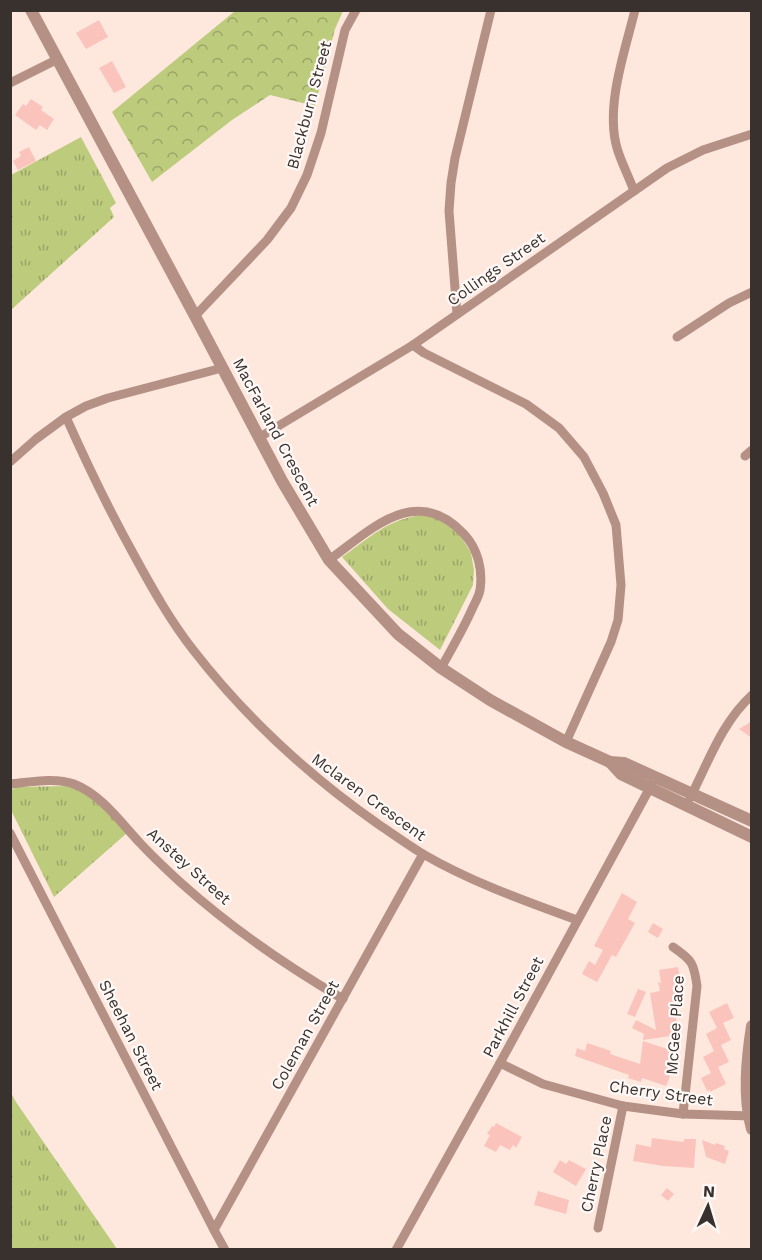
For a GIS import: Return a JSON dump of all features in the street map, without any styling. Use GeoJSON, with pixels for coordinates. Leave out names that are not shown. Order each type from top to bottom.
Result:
{"type":"FeatureCollection","features":[{"type":"Feature","properties":{"kind":"street","name":"MacFarland Crescent"},"geometry":{"type":"LineString","coordinates":[[31,10],[300,512],[329,560],[398,634],[441,668],[490,700],[566,742],[610,762],[624,763],[653,783],[689,800],[752,837]]}},
{"type":"Feature","properties":{"kind":"street","name":"Blackburn Street"},"geometry":{"type":"LineString","coordinates":[[195,316],[267,240],[291,208],[307,176],[345,30],[356,10]]}},
{"type":"Feature","properties":{"kind":"street"},"geometry":{"type":"LineString","coordinates":[[457,314],[449,211],[451,183],[491,10]]}},
{"type":"Feature","properties":{"kind":"street"},"geometry":{"type":"LineString","coordinates":[[634,10],[614,96],[614,124],[617,147],[634,191]]}},
{"type":"Feature","properties":{"kind":"street"},"geometry":{"type":"LineString","coordinates":[[10,83],[56,60]]}},
{"type":"Feature","properties":{"kind":"street","name":"Collings Street"},"geometry":{"type":"LineString","coordinates":[[260,437],[413,345],[667,168],[703,150],[752,134]]}},
{"type":"Feature","properties":{"kind":"street"},"geometry":{"type":"LineString","coordinates":[[677,337],[729,303],[752,292]]}},
{"type":"Feature","properties":{"kind":"street"},"geometry":{"type":"LineString","coordinates":[[413,345],[424,353],[526,404],[559,428],[584,457],[612,514],[616,525],[621,585],[618,620],[611,642],[566,742]]}},
{"type":"Feature","properties":{"kind":"street"},"geometry":{"type":"LineString","coordinates":[[10,462],[36,439],[66,417],[86,406],[222,368]]}},
{"type":"Feature","properties":{"kind":"street","name":"Mclaren Crescent"},"geometry":{"type":"LineString","coordinates":[[66,417],[89,469],[156,595],[193,650],[240,706],[296,762],[348,804],[423,854],[470,878],[577,920]]}},
{"type":"Feature","properties":{"kind":"street"},"geometry":{"type":"LineString","coordinates":[[329,560],[382,521],[402,513],[421,510],[440,515],[456,525],[468,538],[478,555],[481,575],[480,592],[441,668]]}},
{"type":"Feature","properties":{"kind":"street"},"geometry":{"type":"LineString","coordinates":[[689,800],[726,727],[752,695]]}},
{"type":"Feature","properties":{"kind":"street","name":"Anstey Street"},"geometry":{"type":"LineString","coordinates":[[10,784],[53,780],[72,783],[89,791],[108,807],[142,845],[217,913],[300,974],[343,999]]}},
{"type":"Feature","properties":{"kind":"street","name":"Parkhill Street"},"geometry":{"type":"LineString","coordinates":[[396,1250],[653,783]]}},
{"type":"Feature","properties":{"kind":"street","name":"MacFarland Crescent"},"geometry":{"type":"LineString","coordinates":[[689,800],[752,821]]}},
{"type":"Feature","properties":{"kind":"street","name":"Sheehan Street"},"geometry":{"type":"LineString","coordinates":[[10,833],[225,1250]]}},
{"type":"Feature","properties":{"kind":"street","name":"Coleman Street"},"geometry":{"type":"LineString","coordinates":[[214,1230],[423,854]]}},
{"type":"Feature","properties":{"kind":"street","name":"McGee Place"},"geometry":{"type":"LineString","coordinates":[[673,947],[687,957],[694,968],[697,986],[683,1114]]}},
{"type":"Feature","properties":{"kind":"street"},"geometry":{"type":"LineString","coordinates":[[751,1029],[747,1076],[752,1129]]}},
{"type":"Feature","properties":{"kind":"street","name":"Cherry Street"},"geometry":{"type":"LineString","coordinates":[[500,1063],[543,1084],[623,1106],[683,1114],[750,1116]]}},
{"type":"Feature","properties":{"kind":"street","name":"Cherry Place"},"geometry":{"type":"LineString","coordinates":[[598,1228],[623,1106]]}},
{"type":"Feature","properties":{"kind":"green space"},"geometry":{"type":"Polygon","coordinates":[[[235,11],[343,11],[335,29],[315,106],[270,95],[232,120],[152,182],[112,112],[235,11]]]}},
{"type":"Feature","properties":{"kind":"green space"},"geometry":{"type":"Polygon","coordinates":[[[81,137],[116,203],[110,208],[114,217],[11,310],[11,175],[81,137]]]}},
{"type":"Feature","properties":{"kind":"green space"},"geometry":{"type":"Polygon","coordinates":[[[422,515],[438,519],[452,527],[471,553],[474,570],[473,585],[440,650],[388,609],[342,557],[389,525],[422,515]]]}},
{"type":"Feature","properties":{"kind":"green space"},"geometry":{"type":"Polygon","coordinates":[[[70,786],[88,793],[127,833],[54,897],[11,810],[11,790],[16,787],[70,786]]]}},
{"type":"Feature","properties":{"kind":"green space"},"geometry":{"type":"Polygon","coordinates":[[[11,1093],[16,1102],[117,1249],[11,1249],[11,1093]]]}},
{"type":"Feature","properties":{"kind":"building"},"geometry":{"type":"Polygon","coordinates":[[[99,20],[108,37],[86,49],[76,33],[99,20]]]}},
{"type":"Feature","properties":{"kind":"building"},"geometry":{"type":"Polygon","coordinates":[[[112,61],[126,87],[114,93],[99,68],[112,61]]]}},
{"type":"Feature","properties":{"kind":"building"},"geometry":{"type":"Polygon","coordinates":[[[31,99],[43,107],[41,110],[54,119],[47,130],[40,125],[36,130],[15,115],[23,104],[26,106],[31,99]]]}},
{"type":"Feature","properties":{"kind":"building"},"geometry":{"type":"Polygon","coordinates":[[[29,147],[36,161],[18,170],[13,161],[21,156],[19,152],[29,147]]]}},
{"type":"Feature","properties":{"kind":"building"},"geometry":{"type":"Polygon","coordinates":[[[752,721],[752,738],[739,729],[752,721]]]}},
{"type":"Feature","properties":{"kind":"building"},"geometry":{"type":"Polygon","coordinates":[[[622,893],[637,902],[628,919],[635,923],[616,957],[612,955],[597,982],[582,974],[589,961],[595,965],[603,950],[594,946],[622,893]]]}},
{"type":"Feature","properties":{"kind":"building"},"geometry":{"type":"Polygon","coordinates":[[[653,923],[663,929],[658,938],[648,932],[653,923]]]}},
{"type":"Feature","properties":{"kind":"building"},"geometry":{"type":"Polygon","coordinates":[[[678,967],[680,978],[677,979],[679,989],[676,989],[677,1035],[643,1040],[644,1034],[632,1028],[636,1020],[656,1030],[650,993],[660,991],[659,970],[678,967]]]}},
{"type":"Feature","properties":{"kind":"building"},"geometry":{"type":"Polygon","coordinates":[[[638,989],[646,992],[635,1017],[627,1014],[638,989]]]}},
{"type":"Feature","properties":{"kind":"building"},"geometry":{"type":"Polygon","coordinates":[[[727,1003],[734,1018],[723,1023],[731,1040],[721,1045],[729,1062],[718,1067],[726,1084],[710,1092],[710,1090],[707,1091],[701,1078],[711,1073],[703,1057],[714,1051],[706,1034],[717,1028],[709,1012],[727,1003]]]}},
{"type":"Feature","properties":{"kind":"building"},"geometry":{"type":"Polygon","coordinates":[[[643,1041],[673,1051],[669,1063],[672,1063],[668,1074],[670,1076],[666,1086],[642,1078],[641,1082],[628,1078],[629,1075],[575,1056],[577,1048],[585,1051],[587,1043],[640,1064],[643,1041]]]}},
{"type":"Feature","properties":{"kind":"building"},"geometry":{"type":"Polygon","coordinates":[[[496,1123],[522,1137],[516,1148],[513,1145],[510,1150],[500,1145],[496,1152],[484,1146],[490,1135],[487,1134],[496,1123]]]}},
{"type":"Feature","properties":{"kind":"building"},"geometry":{"type":"Polygon","coordinates":[[[652,1138],[684,1142],[684,1139],[696,1139],[694,1168],[633,1161],[636,1144],[651,1147],[652,1138]]]}},
{"type":"Feature","properties":{"kind":"building"},"geometry":{"type":"Polygon","coordinates":[[[702,1140],[725,1146],[724,1149],[729,1151],[725,1164],[706,1157],[702,1140]]]}},
{"type":"Feature","properties":{"kind":"building"},"geometry":{"type":"Polygon","coordinates":[[[560,1160],[566,1164],[569,1160],[586,1169],[576,1186],[553,1172],[560,1160]]]}},
{"type":"Feature","properties":{"kind":"building"},"geometry":{"type":"Polygon","coordinates":[[[667,1188],[674,1194],[668,1201],[661,1195],[667,1188]]]}},
{"type":"Feature","properties":{"kind":"building"},"geometry":{"type":"Polygon","coordinates":[[[538,1191],[569,1200],[566,1214],[534,1205],[538,1191]]]}}]}
